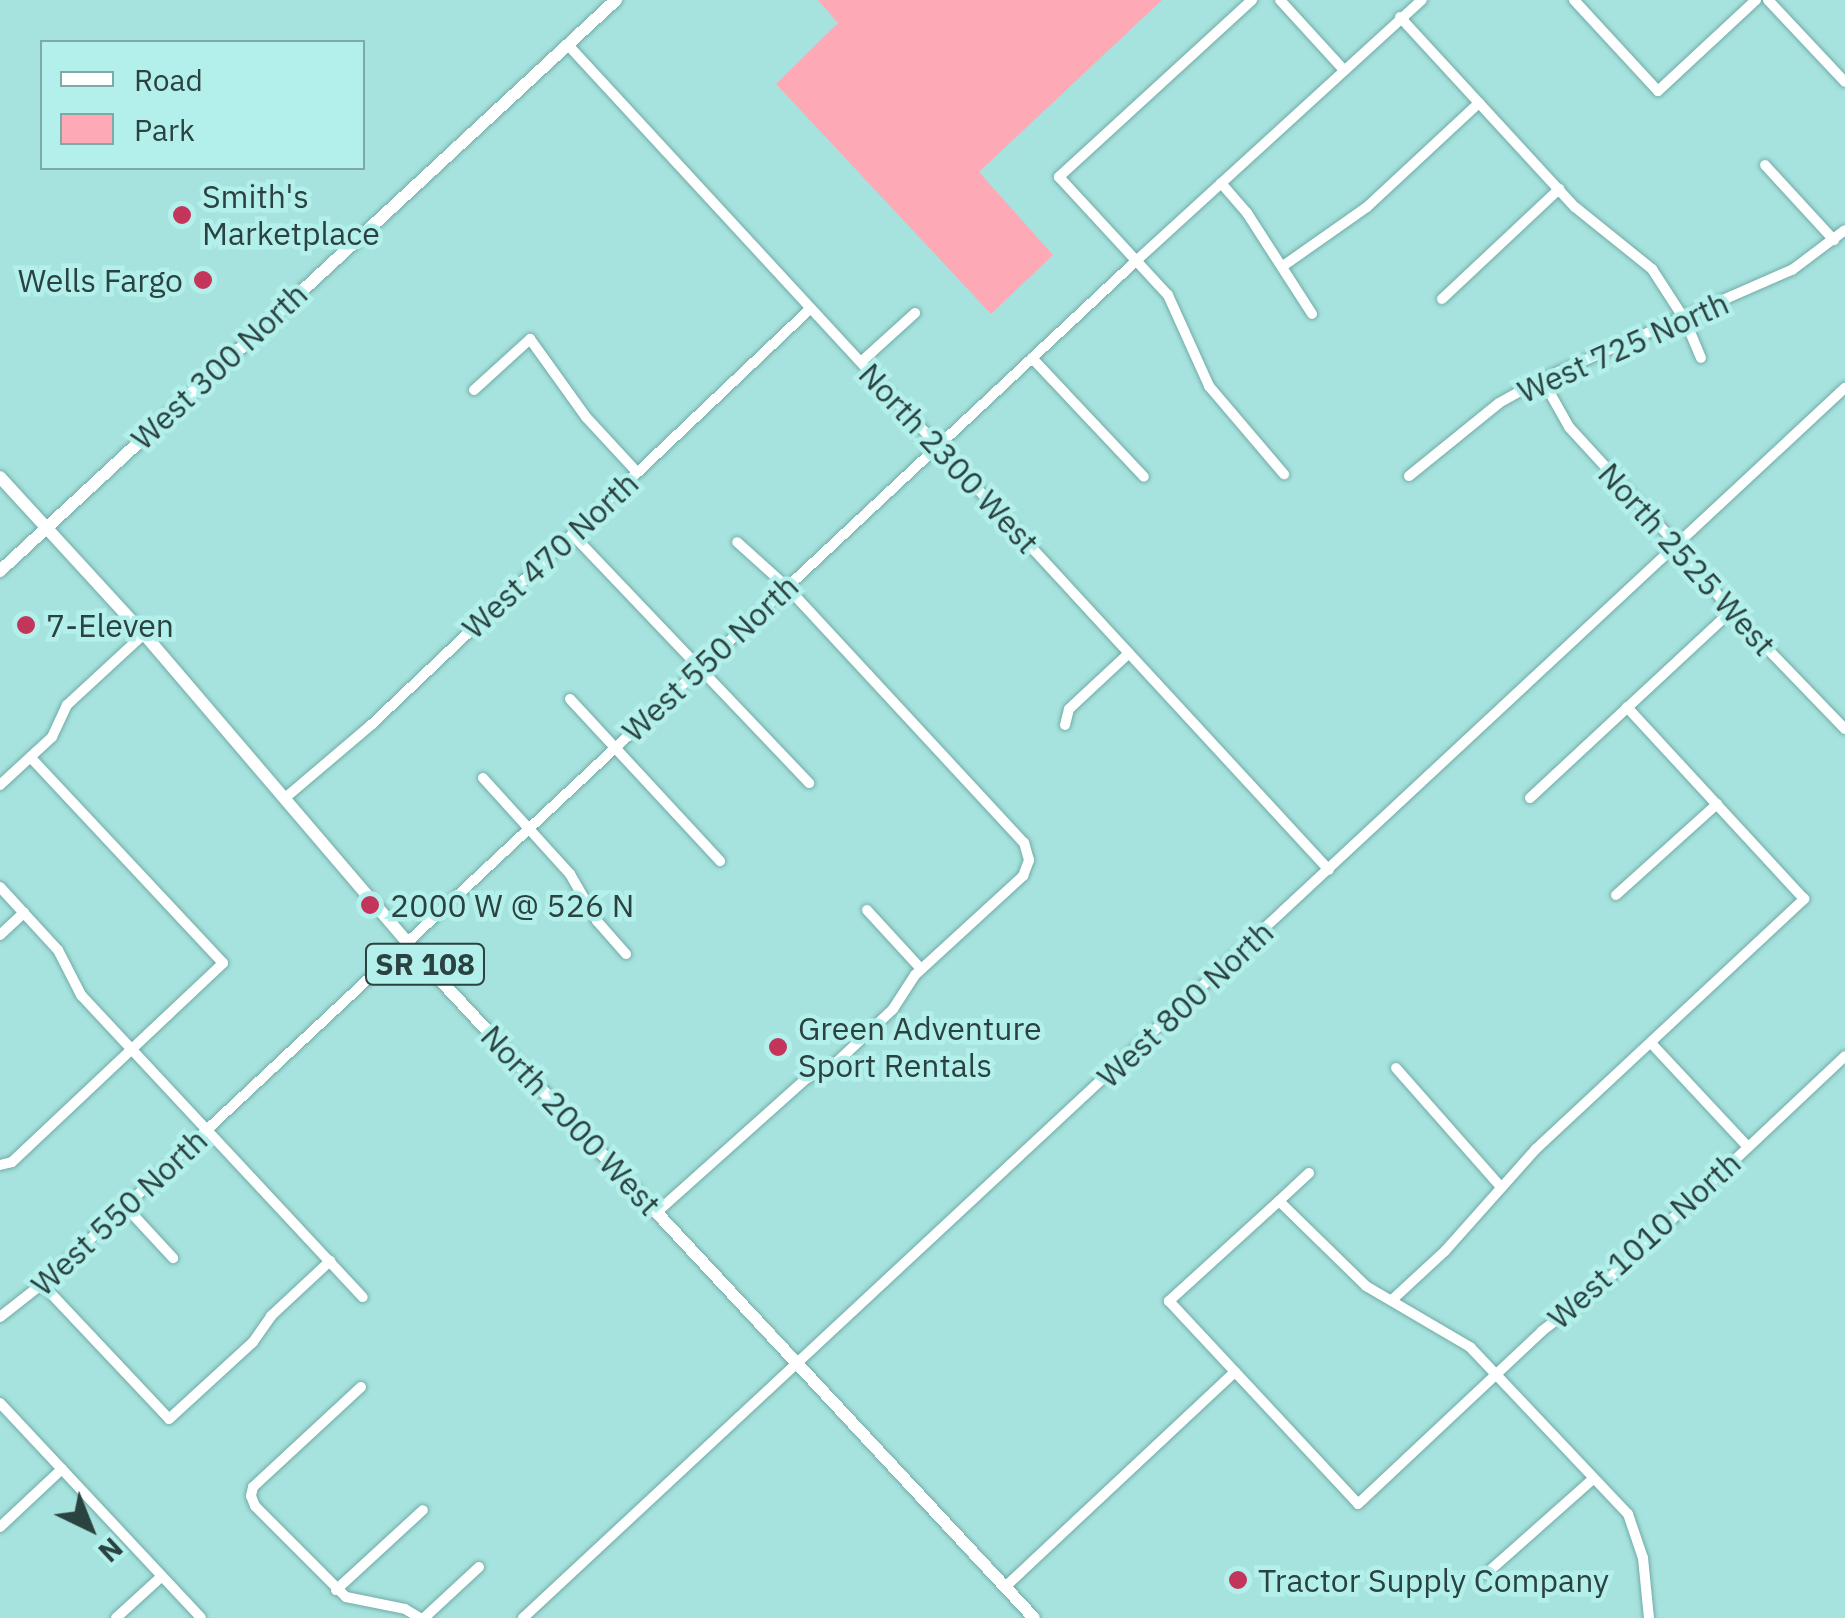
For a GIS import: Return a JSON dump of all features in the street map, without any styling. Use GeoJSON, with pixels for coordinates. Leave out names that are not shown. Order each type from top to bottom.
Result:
{"type":"FeatureCollection","features":[{"type":"Feature","properties":{"kind":"main road","name":"West 300 North"},"geometry":{"type":"LineString","coordinates":[[0,571],[616,0]]}},
{"type":"Feature","properties":{"kind":"main road","name":"North 2000 West"},"geometry":{"type":"LineString","coordinates":[[0,477],[144,634],[407,942],[1034,1618]]}},
{"type":"Feature","properties":{"kind":"street"},"geometry":{"type":"LineString","coordinates":[[1252,0],[1059,177],[1175,307],[1196,364],[1209,386],[1284,474]]}},
{"type":"Feature","properties":{"kind":"street"},"geometry":{"type":"LineString","coordinates":[[1280,0],[1344,70]]}},
{"type":"Feature","properties":{"kind":"street","name":"West 550 North"},"geometry":{"type":"LineString","coordinates":[[0,1318],[42,1284],[1136,261],[1422,0]]}},
{"type":"Feature","properties":{"kind":"street"},"geometry":{"type":"LineString","coordinates":[[1574,0],[1658,90],[1756,0]]}},
{"type":"Feature","properties":{"kind":"street"},"geometry":{"type":"LineString","coordinates":[[1768,0],[1845,82]]}},
{"type":"Feature","properties":{"kind":"street"},"geometry":{"type":"LineString","coordinates":[[1400,17],[1559,189],[1601,230],[1652,268],[1685,320],[1702,358]]}},
{"type":"Feature","properties":{"kind":"street","name":"North 2300 West"},"geometry":{"type":"LineString","coordinates":[[568,45],[1329,870]]}},
{"type":"Feature","properties":{"kind":"street"},"geometry":{"type":"LineString","coordinates":[[1283,266],[1354,218],[1478,103]]}},
{"type":"Feature","properties":{"kind":"street"},"geometry":{"type":"LineString","coordinates":[[1765,166],[1834,240]]}},
{"type":"Feature","properties":{"kind":"street"},"geometry":{"type":"LineString","coordinates":[[1221,183],[1283,266],[1312,314]]}},
{"type":"Feature","properties":{"kind":"street"},"geometry":{"type":"LineString","coordinates":[[1442,299],[1559,189]]}},
{"type":"Feature","properties":{"kind":"street","name":"West 725 North"},"geometry":{"type":"LineString","coordinates":[[1409,476],[1499,402],[1542,379],[1685,320],[1792,270],[1845,230]]}},
{"type":"Feature","properties":{"kind":"street","name":"West 470 North"},"geometry":{"type":"LineString","coordinates":[[285,798],[370,725],[811,308]]}},
{"type":"Feature","properties":{"kind":"street"},"geometry":{"type":"LineString","coordinates":[[861,362],[915,313]]}},
{"type":"Feature","properties":{"kind":"street"},"geometry":{"type":"LineString","coordinates":[[474,390],[530,339],[586,418],[638,472]]}},
{"type":"Feature","properties":{"kind":"street"},"geometry":{"type":"LineString","coordinates":[[1032,358],[1144,477]]}},
{"type":"Feature","properties":{"kind":"street","name":"North 2525 West"},"geometry":{"type":"LineString","coordinates":[[1542,379],[1568,427],[1677,545],[1730,611],[1845,730]]}},
{"type":"Feature","properties":{"kind":"street","name":"West 800 North"},"geometry":{"type":"LineString","coordinates":[[523,1618],[1845,390]]}},
{"type":"Feature","properties":{"kind":"street"},"geometry":{"type":"LineString","coordinates":[[572,534],[809,783]]}},
{"type":"Feature","properties":{"kind":"street"},"geometry":{"type":"LineString","coordinates":[[657,1212],[806,1078],[838,1062],[893,1010],[922,969],[1023,876],[1028,860],[1024,843],[786,587],[737,542]]}},
{"type":"Feature","properties":{"kind":"street"},"geometry":{"type":"LineString","coordinates":[[1530,798],[1730,611]]}},
{"type":"Feature","properties":{"kind":"street"},"geometry":{"type":"LineString","coordinates":[[0,785],[52,737],[67,705],[144,634]]}},
{"type":"Feature","properties":{"kind":"street"},"geometry":{"type":"LineString","coordinates":[[1065,725],[1069,709],[1129,653]]}},
{"type":"Feature","properties":{"kind":"street"},"geometry":{"type":"LineString","coordinates":[[570,699],[720,861]]}},
{"type":"Feature","properties":{"kind":"street"},"geometry":{"type":"LineString","coordinates":[[1392,1300],[1446,1252],[1501,1187],[1804,899],[1627,707]]}},
{"type":"Feature","properties":{"kind":"street"},"geometry":{"type":"LineString","coordinates":[[0,1165],[12,1162],[223,963],[30,757]]}},
{"type":"Feature","properties":{"kind":"street"},"geometry":{"type":"LineString","coordinates":[[483,778],[570,874],[598,921],[626,954]]}},
{"type":"Feature","properties":{"kind":"street"},"geometry":{"type":"LineString","coordinates":[[1616,895],[1716,804]]}},
{"type":"Feature","properties":{"kind":"street"},"geometry":{"type":"LineString","coordinates":[[0,887],[58,950],[81,995],[364,1298]]}},
{"type":"Feature","properties":{"kind":"street"},"geometry":{"type":"LineString","coordinates":[[867,910],[922,969]]}},
{"type":"Feature","properties":{"kind":"street"},"geometry":{"type":"LineString","coordinates":[[0,935],[24,913]]}},
{"type":"Feature","properties":{"kind":"street"},"geometry":{"type":"LineString","coordinates":[[1651,1043],[1748,1146]]}},
{"type":"Feature","properties":{"kind":"street","name":"West 1010 North"},"geometry":{"type":"LineString","coordinates":[[1235,1372],[1358,1504],[1497,1373],[1601,1286],[1845,1056]]}},
{"type":"Feature","properties":{"kind":"street"},"geometry":{"type":"LineString","coordinates":[[1396,1068],[1501,1187]]}},
{"type":"Feature","properties":{"kind":"street"},"geometry":{"type":"LineString","coordinates":[[1005,1587],[1235,1372],[1170,1301],[1309,1173]]}},
{"type":"Feature","properties":{"kind":"street"},"geometry":{"type":"LineString","coordinates":[[1280,1202],[1348,1271],[1470,1346],[1628,1514],[1638,1534],[1649,1618]]}},
{"type":"Feature","properties":{"kind":"street"},"geometry":{"type":"LineString","coordinates":[[125,1206],[173,1258]]}},
{"type":"Feature","properties":{"kind":"street"},"geometry":{"type":"LineString","coordinates":[[42,1284],[170,1419],[253,1342],[271,1316],[330,1261]]}},
{"type":"Feature","properties":{"kind":"street"},"geometry":{"type":"LineString","coordinates":[[361,1387],[253,1487],[254,1506],[336,1590],[365,1604],[405,1608],[422,1618],[479,1567]]}},
{"type":"Feature","properties":{"kind":"street"},"geometry":{"type":"LineString","coordinates":[[0,1403],[201,1618]]}},
{"type":"Feature","properties":{"kind":"street"},"geometry":{"type":"LineString","coordinates":[[0,1527],[62,1469]]}},
{"type":"Feature","properties":{"kind":"street"},"geometry":{"type":"LineString","coordinates":[[1486,1574],[1594,1478]]}},
{"type":"Feature","properties":{"kind":"street"},"geometry":{"type":"LineString","coordinates":[[336,1590],[423,1510]]}},
{"type":"Feature","properties":{"kind":"street"},"geometry":{"type":"LineString","coordinates":[[116,1618],[162,1576]]}},
{"type":"Feature","properties":{"kind":"green space"},"geometry":{"type":"Polygon","coordinates":[[[818,0],[1162,0],[979,172],[1053,255],[991,314],[776,84],[838,23],[818,0]]]}},
{"type":"Feature","properties":{"kind":"place","name":"Smith's Marketplace"},"geometry":{"type":"Point","coordinates":[182,215]}},
{"type":"Feature","properties":{"kind":"place","name":"Wells Fargo"},"geometry":{"type":"Point","coordinates":[203,280]}},
{"type":"Feature","properties":{"kind":"place","name":"7-Eleven"},"geometry":{"type":"Point","coordinates":[26,625]}},
{"type":"Feature","properties":{"kind":"place","name":"2000 W @ 526 N"},"geometry":{"type":"Point","coordinates":[370,905]}},
{"type":"Feature","properties":{"kind":"place","name":"Green Adventure Sport Rentals"},"geometry":{"type":"Point","coordinates":[778,1047]}},
{"type":"Feature","properties":{"kind":"place","name":"Tractor Supply Company"},"geometry":{"type":"Point","coordinates":[1238,1580]}}]}
